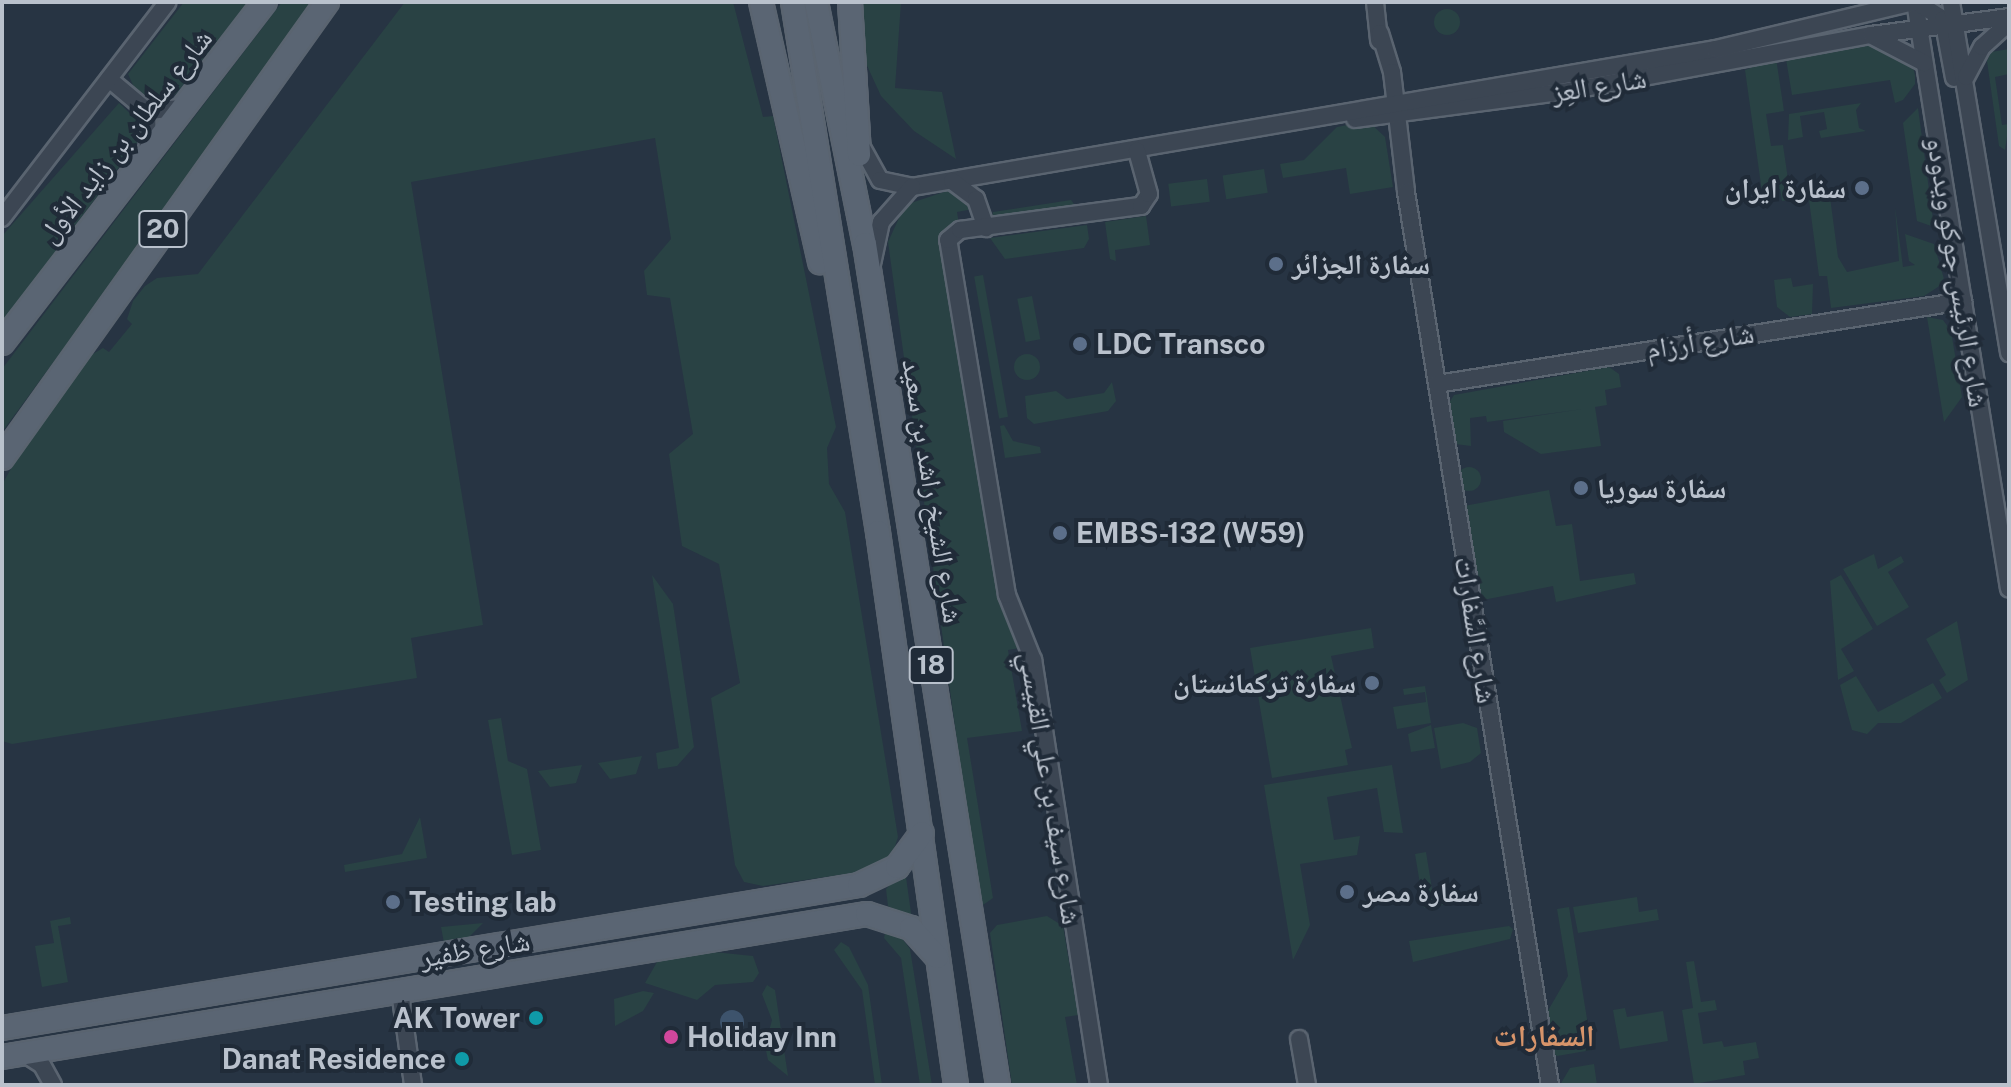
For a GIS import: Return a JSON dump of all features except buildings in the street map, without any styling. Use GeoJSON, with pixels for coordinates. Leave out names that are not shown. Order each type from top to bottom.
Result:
{"type":"FeatureCollection","features":[{"type":"Feature","properties":{"kind":"main road","name":"شارع سلطان بن زايد الأول"},"geometry":{"type":"LineString","coordinates":[[2,343],[265,2]]}},
{"type":"Feature","properties":{"kind":"main road","name":"20"},"geometry":{"type":"LineString","coordinates":[[2,458],[327,2]]}},
{"type":"Feature","properties":{"kind":"main road"},"geometry":{"type":"LineString","coordinates":[[761,2],[805,180],[847,423],[878,532]]}},
{"type":"Feature","properties":{"kind":"main road","name":"18"},"geometry":{"type":"LineString","coordinates":[[793,2],[878,532],[956,1085]]}},
{"type":"Feature","properties":{"kind":"main road","name":"شارع الشيخ راشد بن سعيد"},"geometry":{"type":"LineString","coordinates":[[816,2],[865,244],[998,1085]]}},
{"type":"Feature","properties":{"kind":"main road"},"geometry":{"type":"LineString","coordinates":[[850,2],[865,244]]}},
{"type":"Feature","properties":{"kind":"main road","name":"شارع ظفير"},"geometry":{"type":"LineString","coordinates":[[2,1028],[859,885],[897,867],[922,833]]}},
{"type":"Feature","properties":{"kind":"main road","name":"شارع ظفير"},"geometry":{"type":"LineString","coordinates":[[2,1057],[867,914],[911,928],[939,962]]}},
{"type":"Feature","properties":{"kind":"street"},"geometry":{"type":"LineString","coordinates":[[2,218],[168,2]]}},
{"type":"Feature","properties":{"kind":"street","name":"شارع السَّفارات"},"geometry":{"type":"LineString","coordinates":[[1375,2],[1550,1085]]}},
{"type":"Feature","properties":{"kind":"street"},"geometry":{"type":"LineString","coordinates":[[1915,2],[1934,9],[1951,25],[1992,303],[2006,333]]}},
{"type":"Feature","properties":{"kind":"street","name":"شارع العِز"},"geometry":{"type":"LineString","coordinates":[[857,137],[880,180],[912,187],[1392,109],[1716,49],[1876,7],[1915,2]]}},
{"type":"Feature","properties":{"kind":"street","name":"شارع الرئيس جوكو ويدودو"},"geometry":{"type":"LineString","coordinates":[[1915,2],[2009,589]]}},
{"type":"Feature","properties":{"kind":"street","name":"شارع الرئيس جوكو ويدودو"},"geometry":{"type":"LineString","coordinates":[[1951,2],[1951,25],[1966,78],[2009,353]]}},
{"type":"Feature","properties":{"kind":"street","name":"شارع العِز"},"geometry":{"type":"LineString","coordinates":[[1392,109],[1609,84],[1871,35],[2009,17]]}},
{"type":"Feature","properties":{"kind":"street"},"geometry":{"type":"LineString","coordinates":[[1966,78],[1982,47],[2009,23]]}},
{"type":"Feature","properties":{"kind":"street"},"geometry":{"type":"LineString","coordinates":[[1871,35],[1924,63]]}},
{"type":"Feature","properties":{"kind":"street"},"geometry":{"type":"LineString","coordinates":[[109,79],[147,111],[185,108]]}},
{"type":"Feature","properties":{"kind":"street"},"geometry":{"type":"LineString","coordinates":[[147,111],[148,155]]}},
{"type":"Feature","properties":{"kind":"street"},"geometry":{"type":"LineString","coordinates":[[952,181],[976,199],[978,229],[1126,206],[1138,197],[1144,182],[1137,151]]}},
{"type":"Feature","properties":{"kind":"street"},"geometry":{"type":"LineString","coordinates":[[869,276],[881,222],[912,187]]}},
{"type":"Feature","properties":{"kind":"street","name":"شارع سيف بن علي القبيسي"},"geometry":{"type":"LineString","coordinates":[[978,229],[956,242],[953,259],[1007,595],[1033,660],[1099,1085]]}},
{"type":"Feature","properties":{"kind":"street","name":"شارع أرزام"},"geometry":{"type":"LineString","coordinates":[[1437,384],[1963,301]]}},
{"type":"Feature","properties":{"kind":"street"},"geometry":{"type":"LineString","coordinates":[[400,991],[413,1085]]}},
{"type":"Feature","properties":{"kind":"street"},"geometry":{"type":"LineString","coordinates":[[1299,1039],[1307,1085]]}},
{"type":"Feature","properties":{"kind":"street"},"geometry":{"type":"LineString","coordinates":[[52,1083],[71,1046]]}},
{"type":"Feature","properties":{"kind":"street"},"geometry":{"type":"LineString","coordinates":[[25,1054],[42,1065],[52,1083]]}},
{"type":"Feature","properties":{"kind":"green space"},"geometry":{"type":"Polygon","coordinates":[[[184,2],[248,2],[176,94],[151,101],[138,96],[128,74],[184,2]]]}},
{"type":"Feature","properties":{"kind":"green space"},"geometry":{"type":"Polygon","coordinates":[[[282,2],[319,2],[2,432],[2,369],[282,2]]]}},
{"type":"Feature","properties":{"kind":"green space"},"geometry":{"type":"Polygon","coordinates":[[[405,2],[733,2],[763,117],[773,116],[836,427],[827,448],[829,484],[845,512],[898,837],[891,858],[874,870],[763,886],[744,882],[735,865],[711,698],[740,683],[719,564],[682,546],[669,454],[693,434],[670,298],[647,295],[644,271],[671,239],[655,138],[411,182],[483,625],[411,638],[417,678],[12,744],[2,741],[3,483],[39,418],[86,358],[103,348],[109,352],[132,324],[127,319],[133,301],[145,286],[157,278],[198,274],[405,2]]]}},
{"type":"Feature","properties":{"kind":"green space"},"geometry":{"type":"Polygon","coordinates":[[[855,2],[901,2],[895,88],[942,92],[956,159],[914,131],[881,96],[858,46],[855,2]]]}},
{"type":"Feature","properties":{"kind":"green space"},"geometry":{"type":"Polygon","coordinates":[[[1447,9],[1456,13],[1460,22],[1456,31],[1447,35],[1438,31],[1434,22],[1438,13],[1447,9]]]}},
{"type":"Feature","properties":{"kind":"green space"},"geometry":{"type":"Polygon","coordinates":[[[1886,43],[1912,63],[1915,84],[1903,100],[1895,103],[1890,80],[1792,95],[1786,59],[1886,43]]]}},
{"type":"Feature","properties":{"kind":"green space"},"geometry":{"type":"Polygon","coordinates":[[[2009,49],[2009,74],[1995,77],[2002,125],[2009,124],[2005,150],[1999,146],[1987,61],[1991,52],[2009,49]]]}},
{"type":"Feature","properties":{"kind":"green space"},"geometry":{"type":"Polygon","coordinates":[[[1776,58],[1784,111],[1766,114],[1771,146],[1783,145],[1791,200],[1782,201],[1780,189],[1762,192],[1745,70],[1776,58]]]}},
{"type":"Feature","properties":{"kind":"green space"},"geometry":{"type":"Polygon","coordinates":[[[119,103],[139,122],[137,143],[2,323],[2,236],[119,103]]]}},
{"type":"Feature","properties":{"kind":"green space"},"geometry":{"type":"Polygon","coordinates":[[[1861,103],[1856,110],[1859,128],[1866,131],[1821,138],[1819,131],[1827,129],[1824,112],[1800,116],[1803,137],[1788,140],[1789,114],[1861,103]]]}},
{"type":"Feature","properties":{"kind":"green space"},"geometry":{"type":"Polygon","coordinates":[[[1918,108],[1934,227],[1917,221],[1903,123],[1918,108]]]}},
{"type":"Feature","properties":{"kind":"green space"},"geometry":{"type":"Polygon","coordinates":[[[1368,121],[1385,137],[1393,187],[1350,194],[1346,168],[1283,178],[1280,164],[1304,160],[1337,127],[1368,121]]]}},
{"type":"Feature","properties":{"kind":"green space"},"geometry":{"type":"Polygon","coordinates":[[[1264,169],[1268,193],[1226,199],[1223,176],[1264,169]]]}},
{"type":"Feature","properties":{"kind":"green space"},"geometry":{"type":"Polygon","coordinates":[[[1207,179],[1210,202],[1171,207],[1168,184],[1207,179]]]}},
{"type":"Feature","properties":{"kind":"green space"},"geometry":{"type":"Polygon","coordinates":[[[950,190],[973,209],[957,212],[959,224],[946,228],[941,237],[987,499],[1019,648],[1008,650],[1022,731],[967,738],[993,898],[980,907],[888,242],[905,205],[950,190]]]}},
{"type":"Feature","properties":{"kind":"green space"},"geometry":{"type":"Polygon","coordinates":[[[1830,197],[1838,257],[1847,272],[1899,261],[1895,207],[1903,267],[1915,265],[1909,261],[1905,234],[1934,244],[1944,279],[1938,287],[1924,296],[1831,308],[1827,276],[1819,276],[1809,200],[1830,197]]]}},
{"type":"Feature","properties":{"kind":"green space"},"geometry":{"type":"Polygon","coordinates":[[[1071,200],[1086,220],[989,234],[993,212],[1071,200]]]}},
{"type":"Feature","properties":{"kind":"green space"},"geometry":{"type":"Polygon","coordinates":[[[1146,216],[1150,245],[1115,250],[1116,261],[1110,259],[1105,222],[1146,216]]]}},
{"type":"Feature","properties":{"kind":"green space"},"geometry":{"type":"Polygon","coordinates":[[[1087,225],[1089,239],[1084,248],[1005,259],[990,238],[1087,225]]]}},
{"type":"Feature","properties":{"kind":"green space"},"geometry":{"type":"Polygon","coordinates":[[[983,275],[1008,417],[999,418],[974,277],[983,275]]]}},
{"type":"Feature","properties":{"kind":"green space"},"geometry":{"type":"Polygon","coordinates":[[[1791,278],[1793,287],[1813,284],[1812,314],[1790,317],[1777,307],[1774,280],[1791,278]]]}},
{"type":"Feature","properties":{"kind":"green space"},"geometry":{"type":"Polygon","coordinates":[[[1032,296],[1040,339],[1026,342],[1017,299],[1032,296]]]}},
{"type":"Feature","properties":{"kind":"green space"},"geometry":{"type":"Polygon","coordinates":[[[1927,317],[1943,320],[1951,331],[1962,397],[1944,422],[1927,317]]]}},
{"type":"Feature","properties":{"kind":"green space"},"geometry":{"type":"Polygon","coordinates":[[[1027,354],[1036,358],[1040,367],[1036,376],[1027,380],[1018,376],[1014,367],[1018,358],[1027,354]]]}},
{"type":"Feature","properties":{"kind":"green space"},"geometry":{"type":"Polygon","coordinates":[[[1609,367],[1619,374],[1621,387],[1605,390],[1607,405],[1595,407],[1601,446],[1541,454],[1504,432],[1503,421],[1583,409],[1487,422],[1486,416],[1470,418],[1471,446],[1455,444],[1447,406],[1454,395],[1609,367]]]}},
{"type":"Feature","properties":{"kind":"green space"},"geometry":{"type":"Polygon","coordinates":[[[1112,382],[1116,401],[1108,411],[1034,424],[1027,418],[1025,396],[1056,391],[1067,399],[1104,393],[1112,382]]]}},
{"type":"Feature","properties":{"kind":"green space"},"geometry":{"type":"Polygon","coordinates":[[[1004,425],[1013,441],[1040,447],[1041,453],[1005,458],[1000,426],[1004,425]]]}},
{"type":"Feature","properties":{"kind":"green space"},"geometry":{"type":"Polygon","coordinates":[[[1469,467],[1478,470],[1481,479],[1478,488],[1469,491],[1460,488],[1457,479],[1460,470],[1469,467]]]}},
{"type":"Feature","properties":{"kind":"green space"},"geometry":{"type":"Polygon","coordinates":[[[1549,490],[1556,526],[1572,524],[1580,581],[1634,573],[1636,584],[1556,602],[1553,586],[1478,601],[1464,506],[1549,490]]]}},
{"type":"Feature","properties":{"kind":"green space"},"geometry":{"type":"Polygon","coordinates":[[[1874,554],[1878,569],[1901,556],[1904,562],[1888,572],[1909,607],[1877,626],[1843,569],[1874,554]]]}},
{"type":"Feature","properties":{"kind":"green space"},"geometry":{"type":"Polygon","coordinates":[[[652,575],[673,604],[694,747],[677,766],[658,769],[656,753],[679,748],[652,575]]]}},
{"type":"Feature","properties":{"kind":"green space"},"geometry":{"type":"Polygon","coordinates":[[[1841,575],[1873,629],[1841,649],[1854,671],[1838,680],[1830,581],[1841,575]]]}},
{"type":"Feature","properties":{"kind":"green space"},"geometry":{"type":"Polygon","coordinates":[[[1957,621],[1968,680],[1947,693],[1939,680],[1946,675],[1926,639],[1957,621]]]}},
{"type":"Feature","properties":{"kind":"green space"},"geometry":{"type":"Polygon","coordinates":[[[1371,628],[1374,648],[1331,656],[1352,748],[1345,750],[1348,765],[1272,778],[1250,648],[1371,628]]]}},
{"type":"Feature","properties":{"kind":"green space"},"geometry":{"type":"Polygon","coordinates":[[[1856,676],[1878,712],[1933,683],[1942,698],[1901,723],[1878,723],[1867,734],[1852,730],[1840,685],[1856,676]]]}},
{"type":"Feature","properties":{"kind":"green space"},"geometry":{"type":"Polygon","coordinates":[[[1425,686],[1431,723],[1397,729],[1393,707],[1426,702],[1425,692],[1404,695],[1403,689],[1425,686]]]}},
{"type":"Feature","properties":{"kind":"green space"},"geometry":{"type":"Polygon","coordinates":[[[501,718],[508,761],[527,769],[541,850],[512,855],[488,720],[501,718]]]}},
{"type":"Feature","properties":{"kind":"green space"},"geometry":{"type":"Polygon","coordinates":[[[1463,723],[1477,728],[1481,753],[1470,762],[1441,769],[1434,728],[1463,723]]]}},
{"type":"Feature","properties":{"kind":"green space"},"geometry":{"type":"Polygon","coordinates":[[[1431,725],[1435,748],[1411,752],[1408,734],[1431,725]]]}},
{"type":"Feature","properties":{"kind":"green space"},"geometry":{"type":"Polygon","coordinates":[[[642,756],[636,774],[610,779],[598,763],[642,756]]]}},
{"type":"Feature","properties":{"kind":"green space"},"geometry":{"type":"Polygon","coordinates":[[[582,765],[576,783],[550,787],[538,771],[582,765]]]}},
{"type":"Feature","properties":{"kind":"green space"},"geometry":{"type":"Polygon","coordinates":[[[1392,765],[1403,833],[1384,832],[1377,788],[1327,797],[1334,840],[1360,836],[1357,855],[1300,864],[1310,925],[1293,960],[1264,785],[1392,765]]]}},
{"type":"Feature","properties":{"kind":"green space"},"geometry":{"type":"Polygon","coordinates":[[[420,817],[427,858],[345,872],[344,865],[402,854],[420,817]]]}},
{"type":"Feature","properties":{"kind":"green space"},"geometry":{"type":"Polygon","coordinates":[[[1426,852],[1433,895],[1454,892],[1456,903],[1424,908],[1415,854],[1426,852]]]}},
{"type":"Feature","properties":{"kind":"green space"},"geometry":{"type":"Polygon","coordinates":[[[905,870],[912,920],[888,906],[886,889],[905,870]]]}},
{"type":"Feature","properties":{"kind":"green space"},"geometry":{"type":"Polygon","coordinates":[[[1637,897],[1639,912],[1657,909],[1659,920],[1578,933],[1573,907],[1637,897]]]}},
{"type":"Feature","properties":{"kind":"green space"},"geometry":{"type":"Polygon","coordinates":[[[1569,907],[1592,1050],[1557,1056],[1551,1051],[1546,1014],[1568,976],[1557,909],[1569,907]]]}},
{"type":"Feature","properties":{"kind":"green space"},"geometry":{"type":"Polygon","coordinates":[[[1047,916],[1063,926],[1078,1015],[1065,1017],[1077,1085],[1012,1085],[990,933],[997,925],[1047,916]]]}},
{"type":"Feature","properties":{"kind":"green space"},"geometry":{"type":"Polygon","coordinates":[[[70,917],[71,924],[58,926],[68,982],[42,987],[35,946],[54,943],[50,921],[70,917]]]}},
{"type":"Feature","properties":{"kind":"green space"},"geometry":{"type":"Polygon","coordinates":[[[483,923],[468,938],[444,943],[441,927],[483,923]]]}},
{"type":"Feature","properties":{"kind":"green space"},"geometry":{"type":"Polygon","coordinates":[[[1509,926],[1513,929],[1510,939],[1413,962],[1409,941],[1509,926]]]}},
{"type":"Feature","properties":{"kind":"green space"},"geometry":{"type":"Polygon","coordinates":[[[886,928],[898,933],[910,949],[932,1085],[920,1085],[901,958],[884,938],[886,928]]]}},
{"type":"Feature","properties":{"kind":"green space"},"geometry":{"type":"Polygon","coordinates":[[[841,942],[849,947],[868,985],[882,1085],[875,1085],[862,990],[834,950],[841,942]]]}},
{"type":"Feature","properties":{"kind":"green space"},"geometry":{"type":"Polygon","coordinates":[[[704,951],[753,956],[759,973],[753,982],[715,985],[697,1000],[645,983],[657,962],[704,951]]]}},
{"type":"Feature","properties":{"kind":"green space"},"geometry":{"type":"Polygon","coordinates":[[[1694,961],[1701,1002],[1715,1000],[1717,1010],[1698,1013],[1703,1044],[1722,1041],[1724,1047],[1756,1042],[1759,1058],[1743,1061],[1745,1075],[1694,1084],[1682,1010],[1693,1008],[1686,962],[1694,961]]]}},
{"type":"Feature","properties":{"kind":"green space"},"geometry":{"type":"Polygon","coordinates":[[[767,985],[775,990],[788,1076],[768,1060],[765,1046],[772,1020],[762,994],[767,985]]]}},
{"type":"Feature","properties":{"kind":"green space"},"geometry":{"type":"Polygon","coordinates":[[[643,991],[654,993],[643,1011],[615,1026],[614,999],[643,991]]]}},
{"type":"Feature","properties":{"kind":"green space"},"geometry":{"type":"Polygon","coordinates":[[[1625,1008],[1627,1017],[1663,1011],[1668,1041],[1620,1049],[1613,1010],[1625,1008]]]}},
{"type":"Feature","properties":{"kind":"green space"},"geometry":{"type":"Polygon","coordinates":[[[1594,1064],[1597,1085],[1560,1085],[1570,1068],[1594,1064]]]}},
{"type":"Feature","properties":{"kind":"water"},"geometry":{"type":"Polygon","coordinates":[[[732,1010],[743,1017],[744,1022],[737,1033],[732,1034],[721,1027],[720,1022],[727,1011],[732,1010]]]}},
{"type":"Feature","properties":{"kind":"place","name":"سفارة ايران"},"geometry":{"type":"Point","coordinates":[1862,188]}},
{"type":"Feature","properties":{"kind":"place","name":"سفارة الجزائر"},"geometry":{"type":"Point","coordinates":[1276,264]}},
{"type":"Feature","properties":{"kind":"place","name":"LDC Transco"},"geometry":{"type":"Point","coordinates":[1080,344]}},
{"type":"Feature","properties":{"kind":"place","name":"سفارة سوريا"},"geometry":{"type":"Point","coordinates":[1581,488]}},
{"type":"Feature","properties":{"kind":"place","name":"EMBS-132 (W59)"},"geometry":{"type":"Point","coordinates":[1060,533]}},
{"type":"Feature","properties":{"kind":"place","name":"سفارة تركمانستان"},"geometry":{"type":"Point","coordinates":[1372,683]}},
{"type":"Feature","properties":{"kind":"place","name":"سفارة مصر"},"geometry":{"type":"Point","coordinates":[1347,892]}},
{"type":"Feature","properties":{"kind":"place","name":"Testing lab"},"geometry":{"type":"Point","coordinates":[393,902]}},
{"type":"Feature","properties":{"kind":"place","name":"AK Tower"},"geometry":{"type":"Point","coordinates":[536,1018]}},
{"type":"Feature","properties":{"kind":"place","name":"Holiday Inn"},"geometry":{"type":"Point","coordinates":[671,1037]}},
{"type":"Feature","properties":{"kind":"place","name":"Danat Residence"},"geometry":{"type":"Point","coordinates":[462,1059]}},
{"type":"Feature","properties":{"kind":"district","name":"السفارات"},"geometry":{"type":"Point","coordinates":[1544,1035]}}]}
